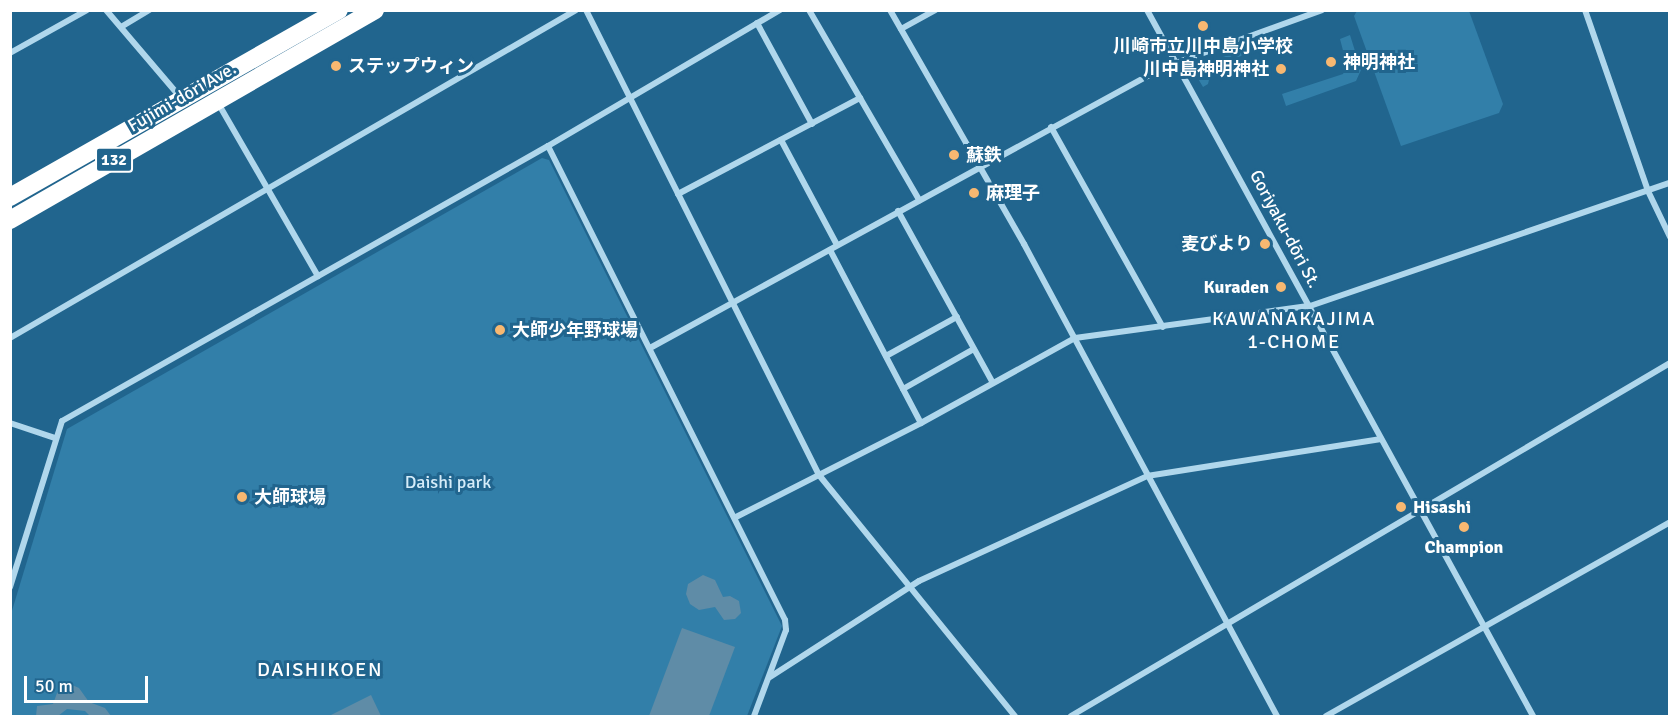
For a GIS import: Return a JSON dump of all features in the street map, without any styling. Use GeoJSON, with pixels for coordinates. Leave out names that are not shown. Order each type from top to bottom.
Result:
{"type":"FeatureCollection","features":[{"type":"Feature","properties":{"kind":"highway","name":"Fujimi-dōri Ave."},"geometry":{"type":"LineString","coordinates":[[10,196],[316,20],[339,10]]}},
{"type":"Feature","properties":{"kind":"highway","name":"Fujimi-dōri Ave."},"geometry":{"type":"LineString","coordinates":[[10,220],[375,10]]}},
{"type":"Feature","properties":{"kind":"street"},"geometry":{"type":"LineString","coordinates":[[10,53],[87,10]]}},
{"type":"Feature","properties":{"kind":"street"},"geometry":{"type":"LineString","coordinates":[[106,10],[181,98],[217,101],[318,276]]}},
{"type":"Feature","properties":{"kind":"street"},"geometry":{"type":"LineString","coordinates":[[121,27],[149,10]]}},
{"type":"Feature","properties":{"kind":"street"},"geometry":{"type":"LineString","coordinates":[[10,338],[576,10]]}},
{"type":"Feature","properties":{"kind":"street"},"geometry":{"type":"LineString","coordinates":[[586,10],[819,475],[912,585],[1015,717]]}},
{"type":"Feature","properties":{"kind":"street"},"geometry":{"type":"LineString","coordinates":[[10,587],[54,438],[62,421],[548,146],[780,10]]}},
{"type":"Feature","properties":{"kind":"street"},"geometry":{"type":"LineString","coordinates":[[809,10],[920,200]]}},
{"type":"Feature","properties":{"kind":"street"},"geometry":{"type":"LineString","coordinates":[[890,10],[1075,338],[1277,717]]}},
{"type":"Feature","properties":{"kind":"street"},"geometry":{"type":"LineString","coordinates":[[901,29],[935,10]]}},
{"type":"Feature","properties":{"kind":"street","name":"Goriyaku-dōri St."},"geometry":{"type":"LineString","coordinates":[[1147,10],[1533,717]]}},
{"type":"Feature","properties":{"kind":"street"},"geometry":{"type":"LineString","coordinates":[[650,348],[978,166],[1176,62],[1322,10]]}},
{"type":"Feature","properties":{"kind":"street"},"geometry":{"type":"LineString","coordinates":[[1585,10],[1648,191],[1670,237]]}},
{"type":"Feature","properties":{"kind":"street"},"geometry":{"type":"LineString","coordinates":[[757,23],[812,124]]}},
{"type":"Feature","properties":{"kind":"street"},"geometry":{"type":"LineString","coordinates":[[678,194],[860,98]]}},
{"type":"Feature","properties":{"kind":"street"},"geometry":{"type":"LineString","coordinates":[[1051,128],[1163,327]]}},
{"type":"Feature","properties":{"kind":"street"},"geometry":{"type":"LineString","coordinates":[[781,140],[837,245]]}},
{"type":"Feature","properties":{"kind":"street"},"geometry":{"type":"LineString","coordinates":[[548,146],[785,620],[786,630],[754,717]]}},
{"type":"Feature","properties":{"kind":"street"},"geometry":{"type":"LineString","coordinates":[[736,518],[921,423],[1075,338],[1310,306],[1670,183]]}},
{"type":"Feature","properties":{"kind":"street"},"geometry":{"type":"LineString","coordinates":[[898,211],[993,383]]}},
{"type":"Feature","properties":{"kind":"street"},"geometry":{"type":"LineString","coordinates":[[830,250],[921,423]]}},
{"type":"Feature","properties":{"kind":"street"},"geometry":{"type":"LineString","coordinates":[[886,356],[957,317]]}},
{"type":"Feature","properties":{"kind":"street"},"geometry":{"type":"LineString","coordinates":[[903,389],[974,349]]}},
{"type":"Feature","properties":{"kind":"street"},"geometry":{"type":"LineString","coordinates":[[1071,717],[1420,508],[1670,363]]}},
{"type":"Feature","properties":{"kind":"street"},"geometry":{"type":"LineString","coordinates":[[10,423],[54,438]]}},
{"type":"Feature","properties":{"kind":"street"},"geometry":{"type":"LineString","coordinates":[[769,678],[912,585],[1147,476],[1381,439]]}},
{"type":"Feature","properties":{"kind":"street"},"geometry":{"type":"LineString","coordinates":[[1326,717],[1670,522]]}},
{"type":"Feature","properties":{"kind":"green space"},"geometry":{"type":"Polygon","coordinates":[[[1357,11],[1469,11],[1503,104],[1499,113],[1401,146],[1354,16],[1357,11]]]}},
{"type":"Feature","properties":{"kind":"green space"},"geometry":{"type":"Polygon","coordinates":[[[1350,35],[1361,70],[1356,81],[1286,106],[1282,94],[1343,74],[1347,66],[1340,39],[1350,35]]]}},
{"type":"Feature","properties":{"kind":"green space"},"geometry":{"type":"Polygon","coordinates":[[[1269,41],[1270,45],[1212,67],[1208,84],[1203,87],[1194,72],[1197,66],[1269,41]]]}},
{"type":"Feature","properties":{"kind":"green space","name":"Daishi park"},"geometry":{"type":"Polygon","coordinates":[[[542,158],[549,160],[782,626],[747,716],[11,716],[11,614],[67,429],[542,158]]]}},
{"type":"Feature","properties":{"kind":"shaded area"},"geometry":{"type":"Polygon","coordinates":[[[703,575],[715,580],[723,597],[730,596],[739,601],[741,613],[735,619],[724,620],[715,607],[699,610],[690,604],[686,594],[688,584],[703,575]]]}},
{"type":"Feature","properties":{"kind":"shaded area"},"geometry":{"type":"Polygon","coordinates":[[[682,628],[735,647],[709,716],[649,716],[682,628]]]}},
{"type":"Feature","properties":{"kind":"shaded area"},"geometry":{"type":"Polygon","coordinates":[[[70,684],[79,688],[89,702],[105,708],[111,716],[90,716],[85,711],[67,709],[58,716],[36,716],[37,706],[53,704],[57,693],[70,684]]]}},
{"type":"Feature","properties":{"kind":"shaded area"},"geometry":{"type":"Polygon","coordinates":[[[371,695],[381,716],[329,716],[371,695]]]}},
{"type":"Feature","properties":{"kind":"place","name":"川崎市立川中島小学校"},"geometry":{"type":"Point","coordinates":[1203,26]}},
{"type":"Feature","properties":{"kind":"place","name":"神明神社"},"geometry":{"type":"Point","coordinates":[1331,62]}},
{"type":"Feature","properties":{"kind":"place","name":"ステップウィン"},"geometry":{"type":"Point","coordinates":[336,66]}},
{"type":"Feature","properties":{"kind":"place","name":"川中島神明神社"},"geometry":{"type":"Point","coordinates":[1281,69]}},
{"type":"Feature","properties":{"kind":"place","name":"蘇鉄"},"geometry":{"type":"Point","coordinates":[954,155]}},
{"type":"Feature","properties":{"kind":"place","name":"麻理子"},"geometry":{"type":"Point","coordinates":[974,193]}},
{"type":"Feature","properties":{"kind":"place","name":"麦びより"},"geometry":{"type":"Point","coordinates":[1265,244]}},
{"type":"Feature","properties":{"kind":"place","name":"Kuraden"},"geometry":{"type":"Point","coordinates":[1281,287]}},
{"type":"Feature","properties":{"kind":"place","name":"大師少年野球場"},"geometry":{"type":"Point","coordinates":[500,330]}},
{"type":"Feature","properties":{"kind":"place","name":"大師球場"},"geometry":{"type":"Point","coordinates":[242,497]}},
{"type":"Feature","properties":{"kind":"place","name":"Hisashi"},"geometry":{"type":"Point","coordinates":[1401,507]}},
{"type":"Feature","properties":{"kind":"place","name":"Champion"},"geometry":{"type":"Point","coordinates":[1464,527]}},
{"type":"Feature","properties":{"kind":"district","name":"KAWANAKAJIMA 1-CHOME"},"geometry":{"type":"Point","coordinates":[1294,330]}},
{"type":"Feature","properties":{"kind":"district","name":"DAISHIKOEN"},"geometry":{"type":"Point","coordinates":[320,669]}}]}
